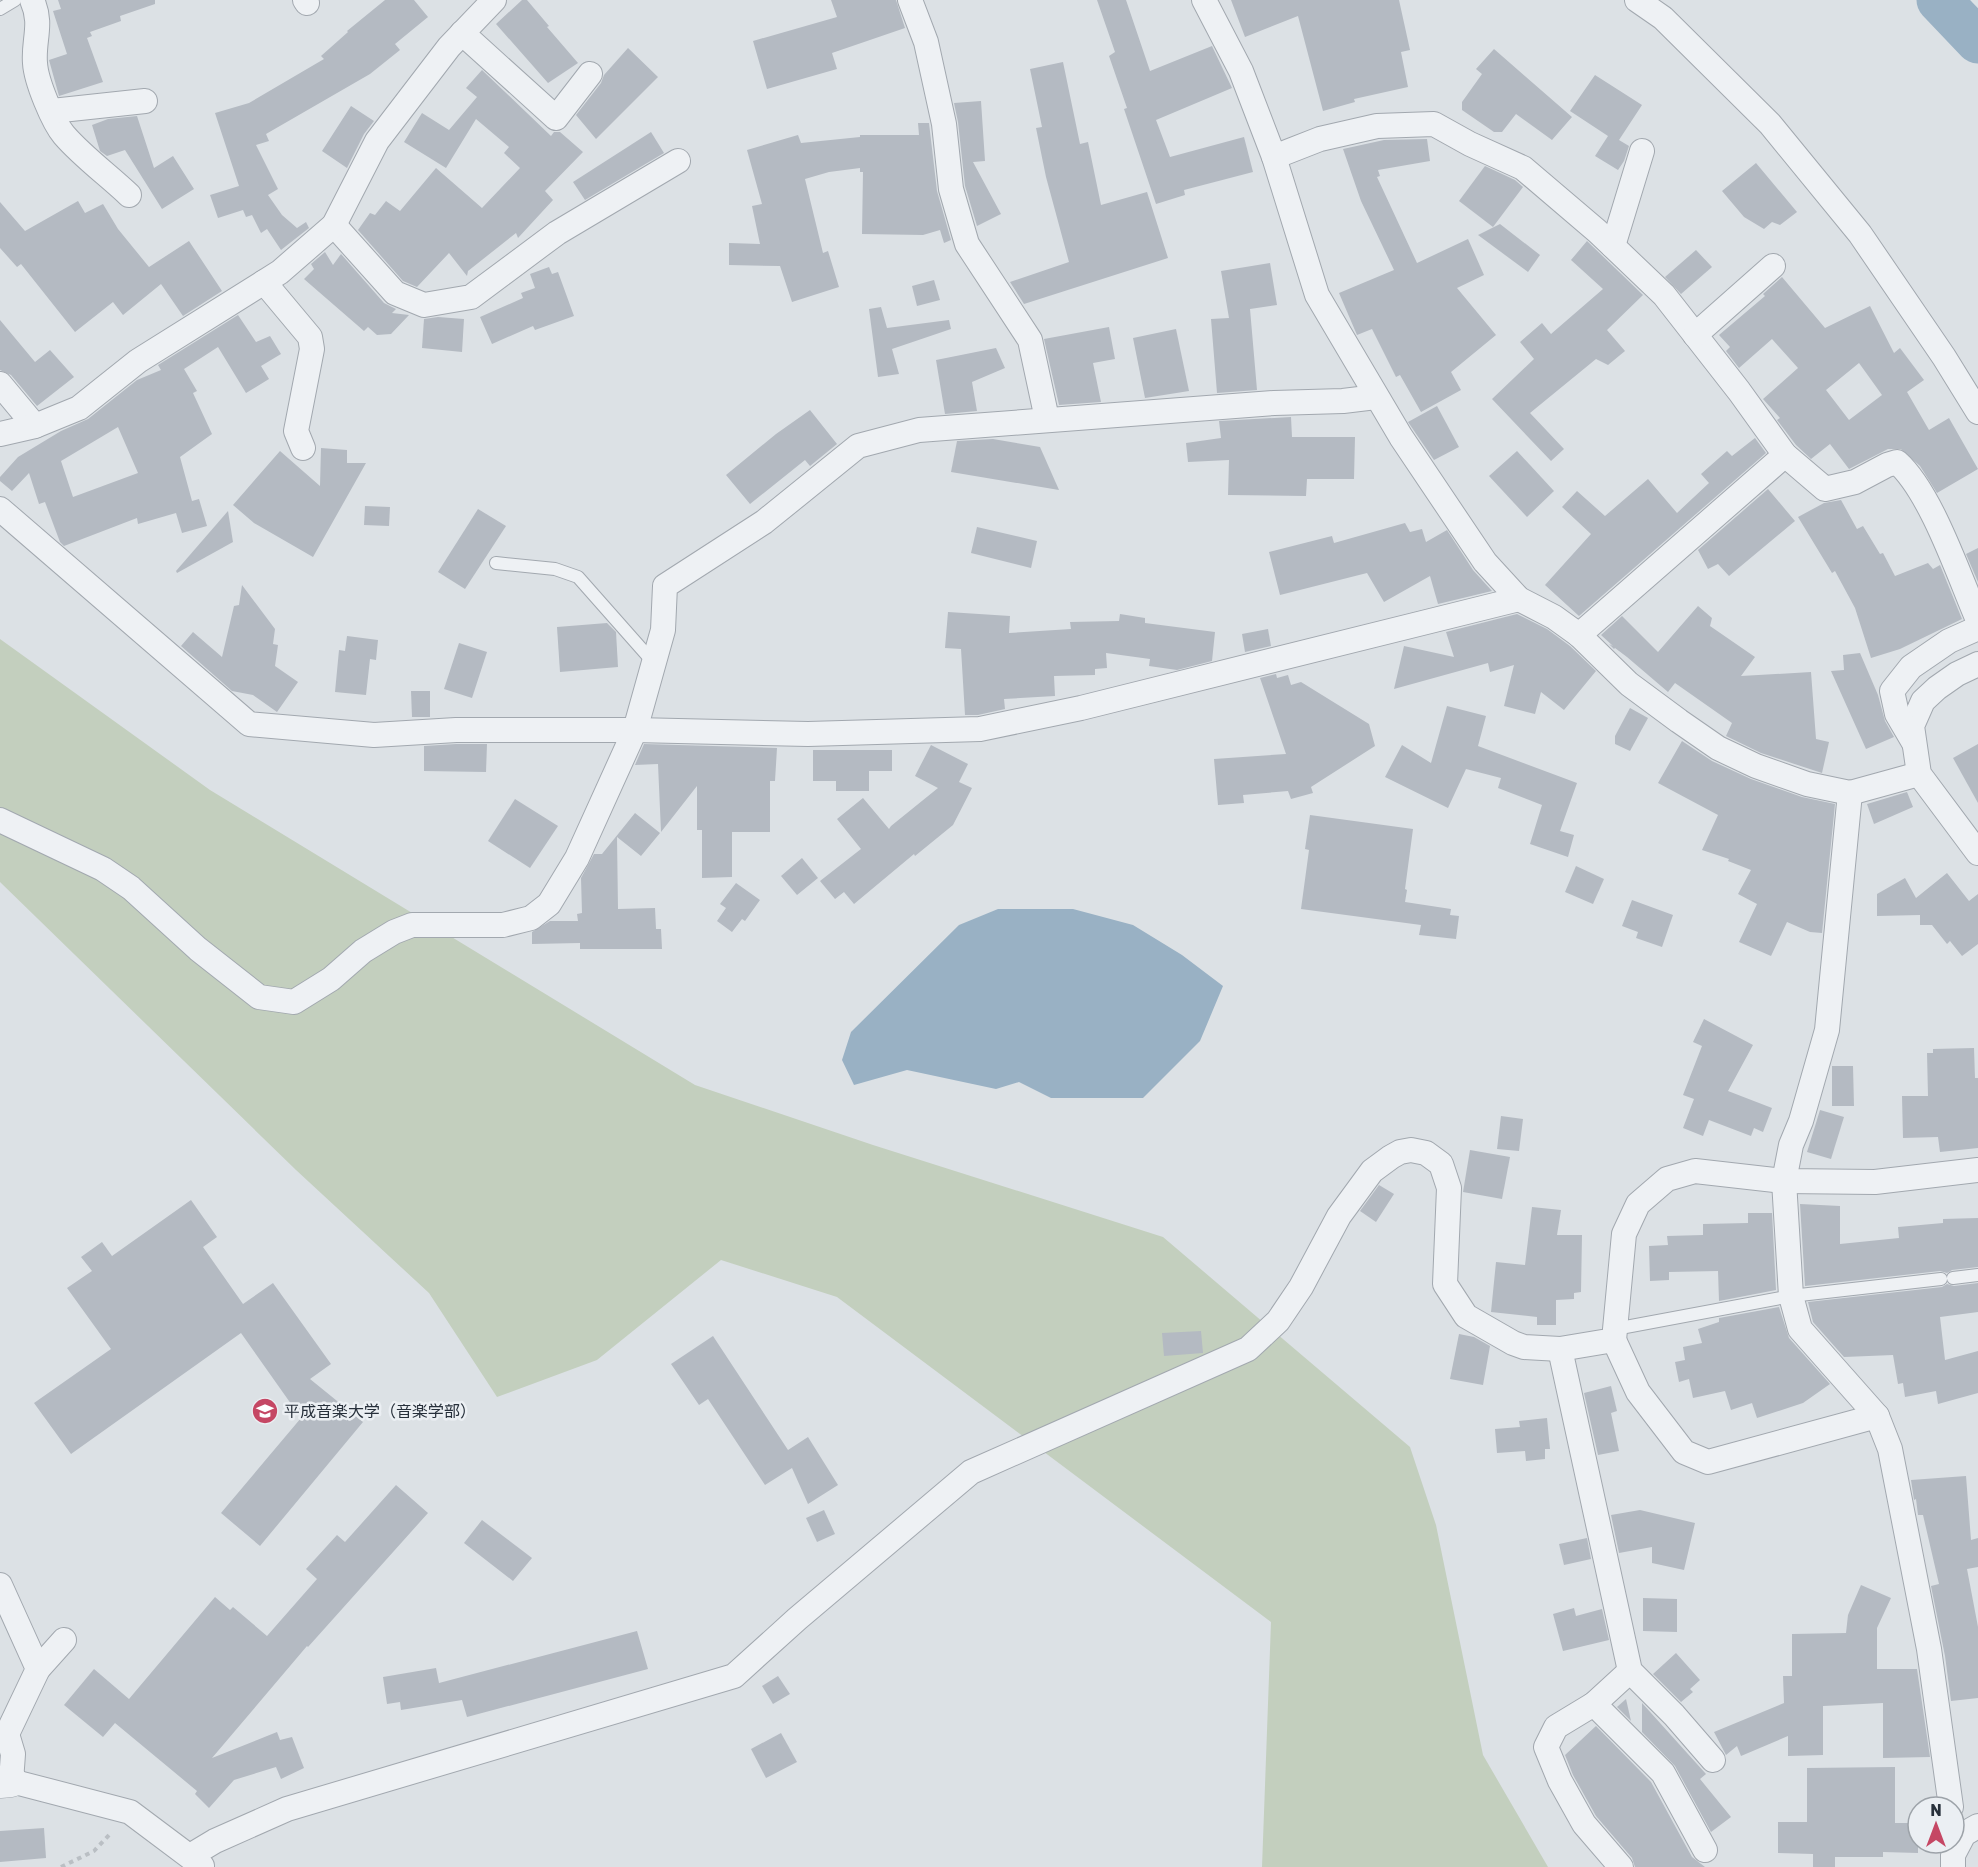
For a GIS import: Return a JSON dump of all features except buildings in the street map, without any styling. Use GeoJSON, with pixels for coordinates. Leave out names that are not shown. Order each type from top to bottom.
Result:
{"type":"FeatureCollection","features":[{"type":"Feature","properties":{"kind":"street"},"geometry":{"type":"LineString","coordinates":[[32,0],[38,12],[34,60],[37,80],[51,111],[63,134],[129,195]]}},
{"type":"Feature","properties":{"kind":"street"},"geometry":{"type":"LineString","coordinates":[[0,434],[35,426],[79,408],[138,361],[280,272],[334,225],[377,141],[462,33],[494,0]]}},
{"type":"Feature","properties":{"kind":"street"},"geometry":{"type":"LineString","coordinates":[[910,0],[926,42],[944,124],[951,189],[968,244],[1030,340],[1047,419]]}},
{"type":"Feature","properties":{"kind":"street"},"geometry":{"type":"LineString","coordinates":[[1204,0],[1241,71],[1274,157],[1317,295],[1376,397],[1485,562],[1519,599],[1554,617],[1579,635],[1629,684],[1718,748],[1756,766],[1807,784],[1850,793],[1919,774]]}},
{"type":"Feature","properties":{"kind":"street"},"geometry":{"type":"LineString","coordinates":[[1637,0],[1663,18],[1770,124],[1860,234],[1944,357],[1978,412]]}},
{"type":"Feature","properties":{"kind":"street"},"geometry":{"type":"LineString","coordinates":[[462,33],[555,118],[590,74]]}},
{"type":"Feature","properties":{"kind":"street"},"geometry":{"type":"LineString","coordinates":[[51,111],[145,101]]}},
{"type":"Feature","properties":{"kind":"street"},"geometry":{"type":"LineString","coordinates":[[1274,157],[1320,139],[1377,126],[1434,124],[1470,144],[1523,168],[1613,246],[1664,295],[1739,391],[1785,455],[1825,489],[1856,482],[1897,462],[1906,470],[1930,510],[1978,620]]}},
{"type":"Feature","properties":{"kind":"street"},"geometry":{"type":"LineString","coordinates":[[1613,246],[1642,152]]}},
{"type":"Feature","properties":{"kind":"street"},"geometry":{"type":"LineString","coordinates":[[334,225],[395,293],[424,305],[471,297],[556,233],[678,160]]}},
{"type":"Feature","properties":{"kind":"street"},"geometry":{"type":"LineString","coordinates":[[1695,335],[1773,266]]}},
{"type":"Feature","properties":{"kind":"street"},"geometry":{"type":"LineString","coordinates":[[264,282],[310,338],[312,349],[296,431],[303,448]]}},
{"type":"Feature","properties":{"kind":"street"},"geometry":{"type":"LineString","coordinates":[[0,384],[35,426]]}},
{"type":"Feature","properties":{"kind":"street"},"geometry":{"type":"LineString","coordinates":[[0,820],[103,869],[131,888],[198,949],[259,997],[294,1002],[331,979],[363,951],[394,932],[412,925],[503,925],[531,918],[549,904],[577,858],[635,730],[663,630],[665,586],[764,522],[858,446],[919,430],[1376,397]]}},
{"type":"Feature","properties":{"kind":"street"},"geometry":{"type":"LineString","coordinates":[[1579,635],[1785,455]]}},
{"type":"Feature","properties":{"kind":"street"},"geometry":{"type":"LineString","coordinates":[[0,509],[249,724],[374,735],[456,730],[635,730],[808,734],[980,729],[1081,708],[1519,599]]}},
{"type":"Feature","properties":{"kind":"street"},"geometry":{"type":"LineString","coordinates":[[1915,746],[1897,714],[1892,691],[1911,667],[1949,641],[1978,628]]}},
{"type":"Feature","properties":{"kind":"street"},"geometry":{"type":"LineString","coordinates":[[1978,664],[1957,674],[1923,701],[1912,726],[1919,774],[1978,853]]}},
{"type":"Feature","properties":{"kind":"street"},"geometry":{"type":"LineString","coordinates":[[1850,793],[1827,1030],[1801,1120],[1791,1144],[1784,1181],[1791,1296],[1800,1329],[1877,1416],[1890,1449],[1929,1649],[1950,1795]]}},
{"type":"Feature","properties":{"kind":"street"},"geometry":{"type":"LineString","coordinates":[[64,1640],[38,1669],[3,1734],[13,1754],[6,1782],[130,1812],[197,1862],[215,1841],[287,1809],[734,1676],[796,1619],[971,1472],[1248,1349],[1278,1321],[1301,1287],[1339,1216],[1372,1171],[1400,1152],[1411,1150],[1426,1153],[1441,1164],[1449,1188],[1445,1284],[1466,1316],[1524,1347],[1560,1349],[1615,1334]]}},
{"type":"Feature","properties":{"kind":"street"},"geometry":{"type":"LineString","coordinates":[[1877,1416],[1708,1462],[1683,1452],[1638,1392],[1615,1334],[1624,1234],[1638,1204],[1667,1179],[1695,1171],[1784,1181],[1875,1182],[1978,1170]]}},
{"type":"Feature","properties":{"kind":"street"},"geometry":{"type":"LineString","coordinates":[[1560,1349],[1630,1671],[1674,1715],[1713,1760]]}},
{"type":"Feature","properties":{"kind":"street"},"geometry":{"type":"LineString","coordinates":[[0,1585],[38,1669]]}},
{"type":"Feature","properties":{"kind":"street"},"geometry":{"type":"LineString","coordinates":[[1621,1867],[1584,1824],[1560,1781],[1546,1747],[1556,1727],[1593,1704],[1630,1671]]}},
{"type":"Feature","properties":{"kind":"street"},"geometry":{"type":"LineString","coordinates":[[1593,1704],[1663,1773],[1705,1850]]}},
{"type":"Feature","properties":{"kind":"lane"},"geometry":{"type":"LineString","coordinates":[[0,9],[15,0]]}},
{"type":"Feature","properties":{"kind":"lane"},"geometry":{"type":"LineString","coordinates":[[495,563],[555,569],[578,577],[654,663]]}},
{"type":"Feature","properties":{"kind":"lane"},"geometry":{"type":"LineString","coordinates":[[1615,1334],[1791,1296],[1978,1275]]}},
{"type":"Feature","properties":{"kind":"path"},"geometry":{"type":"LineString","coordinates":[[61,1867],[94,1851],[130,1812]]}},
{"type":"Feature","properties":{"kind":"green space"},"geometry":{"type":"Polygon","coordinates":[[[0,639],[210,790],[695,1085],[873,1145],[1163,1237],[1410,1447],[1436,1525],[1483,1755],[1548,1867],[1262,1867],[1271,1622],[837,1297],[721,1260],[597,1360],[497,1397],[429,1293],[296,1170],[0,882],[0,639]]]}},
{"type":"Feature","properties":{"kind":"water"},"geometry":{"type":"Polygon","coordinates":[[[998,909],[1073,909],[1133,925],[1182,955],[1223,986],[1200,1041],[1143,1098],[1051,1098],[1019,1082],[996,1089],[907,1070],[854,1085],[842,1060],[851,1032],[959,925],[998,909]]]}},
{"type":"Feature","properties":{"kind":"waterway"},"geometry":{"type":"LineString","coordinates":[[1939,0],[1978,41]]}},
{"type":"Feature","properties":{"kind":"place","name":"平成音楽大学（音楽学部）"},"geometry":{"type":"Point","coordinates":[265,1411]}}]}
